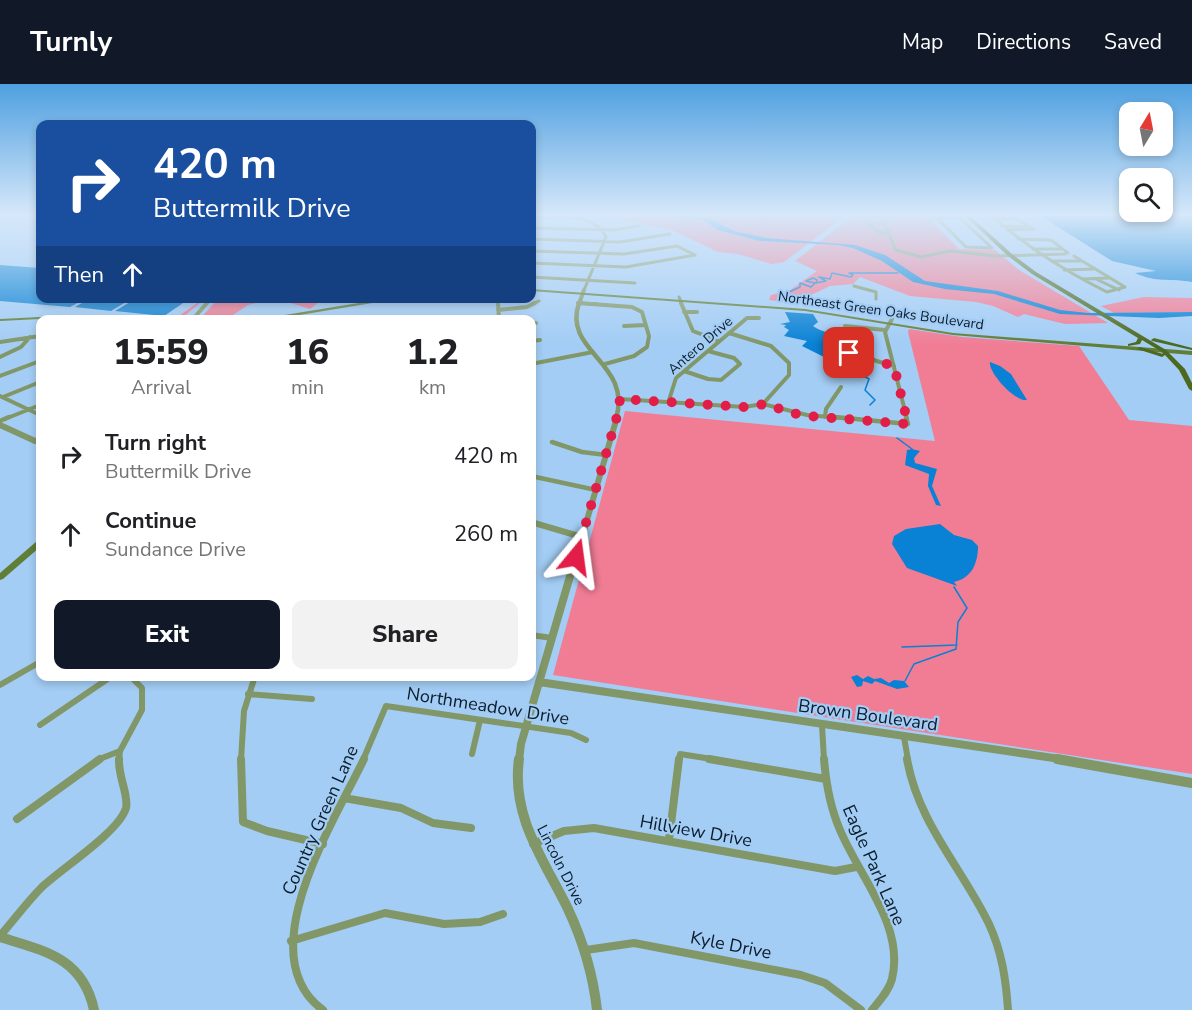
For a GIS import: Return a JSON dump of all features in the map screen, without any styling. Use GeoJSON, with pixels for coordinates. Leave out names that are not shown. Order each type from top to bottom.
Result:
{"type":"FeatureCollection","features":[{"type":"Feature","properties":{"kind":"main road"},"geometry":{"type":"LineString","coordinates":[[1012,258],[1087,307],[1164,349],[1176,362],[1192,389]]}},
{"type":"Feature","properties":{"kind":"main road"},"geometry":{"type":"LineString","coordinates":[[1022,258],[1155,344],[1192,351]]}},
{"type":"Feature","properties":{"kind":"main road","name":"Northeast Green Oaks Boulevard"},"geometry":{"type":"LineString","coordinates":[[536,288],[806,306],[953,334],[1130,345],[1155,344]]}},
{"type":"Feature","properties":{"kind":"main road"},"geometry":{"type":"LineString","coordinates":[[301,315],[373,303]]}},
{"type":"Feature","properties":{"kind":"main road"},"geometry":{"type":"LineString","coordinates":[[339,309],[384,303]]}},
{"type":"Feature","properties":{"kind":"main road"},"geometry":{"type":"LineString","coordinates":[[0,321],[36,319]]}},
{"type":"Feature","properties":{"kind":"main road"},"geometry":{"type":"LineString","coordinates":[[0,321],[36,320]]}},
{"type":"Feature","properties":{"kind":"main road"},"geometry":{"type":"LineString","coordinates":[[1130,345],[1138,343],[1141,337]]}},
{"type":"Feature","properties":{"kind":"main road","name":"Northeast Green Oaks Boulevard"},"geometry":{"type":"LineString","coordinates":[[1078,342],[1140,349],[1192,351]]}},
{"type":"Feature","properties":{"kind":"main road"},"geometry":{"type":"LineString","coordinates":[[1140,349],[1162,355],[1176,362]]}},
{"type":"Feature","properties":{"kind":"main road"},"geometry":{"type":"LineString","coordinates":[[1176,362],[1178,357],[1192,351]]}},
{"type":"Feature","properties":{"kind":"main road"},"geometry":{"type":"LineString","coordinates":[[0,577],[36,546]]}},
{"type":"Feature","properties":{"kind":"street"},"geometry":{"type":"LineString","coordinates":[[599,258],[574,315],[577,329],[615,380],[620,399],[669,400],[744,407],[763,404],[788,412],[909,424],[885,330],[890,321]]}},
{"type":"Feature","properties":{"kind":"street"},"geometry":{"type":"LineString","coordinates":[[536,263],[636,267],[679,258]]}},
{"type":"Feature","properties":{"kind":"street"},"geometry":{"type":"LineString","coordinates":[[1045,258],[1062,270],[1107,292],[1125,287],[1078,258]]}},
{"type":"Feature","properties":{"kind":"street"},"geometry":{"type":"LineString","coordinates":[[1049,261],[1082,261]]}},
{"type":"Feature","properties":{"kind":"street"},"geometry":{"type":"LineString","coordinates":[[1062,270],[1094,269]]}},
{"type":"Feature","properties":{"kind":"street"},"geometry":{"type":"LineString","coordinates":[[536,277],[635,283]]}},
{"type":"Feature","properties":{"kind":"street"},"geometry":{"type":"LineString","coordinates":[[1082,279],[1109,278]]}},
{"type":"Feature","properties":{"kind":"street"},"geometry":{"type":"LineString","coordinates":[[1095,279],[1119,290]]}},
{"type":"Feature","properties":{"kind":"street"},"geometry":{"type":"LineString","coordinates":[[854,286],[876,292],[876,299]]}},
{"type":"Feature","properties":{"kind":"street"},"geometry":{"type":"LineString","coordinates":[[679,299],[693,331],[719,342]]}},
{"type":"Feature","properties":{"kind":"street"},"geometry":{"type":"LineString","coordinates":[[536,303],[540,301]]}},
{"type":"Feature","properties":{"kind":"street"},"geometry":{"type":"LineString","coordinates":[[197,315],[207,303]]}},
{"type":"Feature","properties":{"kind":"street"},"geometry":{"type":"LineString","coordinates":[[498,303],[498,315]]}},
{"type":"Feature","properties":{"kind":"street"},"geometry":{"type":"LineString","coordinates":[[498,310],[526,307],[535,303]]}},
{"type":"Feature","properties":{"kind":"street"},"geometry":{"type":"LineString","coordinates":[[578,303],[635,308],[642,312],[649,341],[642,351],[605,364]]}},
{"type":"Feature","properties":{"kind":"street"},"geometry":{"type":"LineString","coordinates":[[684,312],[697,312]]}},
{"type":"Feature","properties":{"kind":"street","name":"Antero Drive"},"geometry":{"type":"LineString","coordinates":[[669,400],[672,382],[684,370],[747,318],[759,318]]}},
{"type":"Feature","properties":{"kind":"street"},"geometry":{"type":"LineString","coordinates":[[624,326],[645,325]]}},
{"type":"Feature","properties":{"kind":"street"},"geometry":{"type":"LineString","coordinates":[[845,326],[885,330]]}},
{"type":"Feature","properties":{"kind":"street"},"geometry":{"type":"LineString","coordinates":[[729,333],[771,346],[783,354],[789,363],[789,375],[763,404]]}},
{"type":"Feature","properties":{"kind":"street"},"geometry":{"type":"LineString","coordinates":[[0,342],[36,336]]}},
{"type":"Feature","properties":{"kind":"street"},"geometry":{"type":"LineString","coordinates":[[0,357],[21,347],[30,337]]}},
{"type":"Feature","properties":{"kind":"street"},"geometry":{"type":"LineString","coordinates":[[536,340],[540,340]]}},
{"type":"Feature","properties":{"kind":"street"},"geometry":{"type":"LineString","coordinates":[[684,370],[708,380],[721,380],[740,364],[734,358],[708,351]]}},
{"type":"Feature","properties":{"kind":"street"},"geometry":{"type":"LineString","coordinates":[[536,363],[593,352]]}},
{"type":"Feature","properties":{"kind":"street"},"geometry":{"type":"LineString","coordinates":[[849,353],[894,366]]}},
{"type":"Feature","properties":{"kind":"street"},"geometry":{"type":"LineString","coordinates":[[0,376],[36,362]]}},
{"type":"Feature","properties":{"kind":"street"},"geometry":{"type":"LineString","coordinates":[[2,396],[36,383]]}},
{"type":"Feature","properties":{"kind":"street"},"geometry":{"type":"LineString","coordinates":[[825,417],[826,409],[841,387]]}},
{"type":"Feature","properties":{"kind":"street"},"geometry":{"type":"LineString","coordinates":[[2,396],[36,413]]}},
{"type":"Feature","properties":{"kind":"street","name":"Lincoln Drive"},"geometry":{"type":"LineString","coordinates":[[597,1010],[586,950],[560,895],[531,844],[520,812],[517,764],[620,399]]}},
{"type":"Feature","properties":{"kind":"street"},"geometry":{"type":"LineString","coordinates":[[0,423],[36,407]]}},
{"type":"Feature","properties":{"kind":"street"},"geometry":{"type":"LineString","coordinates":[[0,423],[35,441]]}},
{"type":"Feature","properties":{"kind":"street"},"geometry":{"type":"LineString","coordinates":[[552,442],[582,452],[606,455]]}},
{"type":"Feature","properties":{"kind":"street"},"geometry":{"type":"LineString","coordinates":[[536,477],[596,490]]}},
{"type":"Feature","properties":{"kind":"street"},"geometry":{"type":"LineString","coordinates":[[536,523],[582,537]]}},
{"type":"Feature","properties":{"kind":"street"},"geometry":{"type":"LineString","coordinates":[[536,636],[552,638]]}},
{"type":"Feature","properties":{"kind":"street"},"geometry":{"type":"LineString","coordinates":[[0,685],[36,664]]}},
{"type":"Feature","properties":{"kind":"street"},"geometry":{"type":"LineString","coordinates":[[40,725],[105,681]]}},
{"type":"Feature","properties":{"kind":"street"},"geometry":{"type":"LineString","coordinates":[[94,1010],[88,984],[75,968],[50,953],[0,936],[42,887],[108,832],[125,811],[127,800],[118,773],[120,751],[142,711],[142,688],[135,681]]}},
{"type":"Feature","properties":{"kind":"street"},"geometry":{"type":"LineString","coordinates":[[253,681],[241,735],[243,822],[267,831],[323,844]]}},
{"type":"Feature","properties":{"kind":"street","name":"Brown Boulevard"},"geometry":{"type":"LineString","coordinates":[[539,682],[1071,761],[1192,783]]}},
{"type":"Feature","properties":{"kind":"street"},"geometry":{"type":"LineString","coordinates":[[249,694],[312,699]]}},
{"type":"Feature","properties":{"kind":"street","name":"Northmeadow Drive"},"geometry":{"type":"LineString","coordinates":[[386,706],[571,733],[586,740]]}},
{"type":"Feature","properties":{"kind":"street","name":"Country Green Lane"},"geometry":{"type":"LineString","coordinates":[[323,1010],[312,1002],[298,982],[291,941],[295,914],[323,844],[370,747],[386,706]]}},
{"type":"Feature","properties":{"kind":"street"},"geometry":{"type":"LineString","coordinates":[[472,754],[480,720]]}},
{"type":"Feature","properties":{"kind":"street","name":"Eagle Park Lane"},"geometry":{"type":"LineString","coordinates":[[822,725],[826,779],[833,813],[856,867],[883,918],[892,945],[894,964],[892,982],[872,1010]]}},
{"type":"Feature","properties":{"kind":"street"},"geometry":{"type":"LineString","coordinates":[[904,737],[910,781],[925,816],[975,898],[1003,964],[1008,1010]]}},
{"type":"Feature","properties":{"kind":"street"},"geometry":{"type":"LineString","coordinates":[[17,819],[93,762],[120,751]]}},
{"type":"Feature","properties":{"kind":"street"},"geometry":{"type":"LineString","coordinates":[[669,840],[680,754],[826,779]]}},
{"type":"Feature","properties":{"kind":"street"},"geometry":{"type":"LineString","coordinates":[[344,798],[401,808],[433,823],[471,828]]}},
{"type":"Feature","properties":{"kind":"street","name":"Hillview Drive"},"geometry":{"type":"LineString","coordinates":[[531,844],[564,831],[594,828],[835,871],[856,867]]}},
{"type":"Feature","properties":{"kind":"street"},"geometry":{"type":"LineString","coordinates":[[291,941],[385,913],[444,924],[480,922],[503,914]]}},
{"type":"Feature","properties":{"kind":"street","name":"Kyle Drive"},"geometry":{"type":"LineString","coordinates":[[586,950],[634,943],[801,975],[825,983],[861,1010]]}},
{"type":"Feature","properties":{"kind":"shaded area"},"geometry":{"type":"Polygon","coordinates":[[[752,258],[789,258],[784,262],[772,264],[752,258]]]}},
{"type":"Feature","properties":{"kind":"shaded area"},"geometry":{"type":"Polygon","coordinates":[[[799,258],[1005,258],[1019,270],[1108,323],[1065,324],[1024,314],[1018,317],[993,306],[976,302],[910,296],[860,277],[853,284],[830,286],[794,303],[769,300],[771,295],[790,290],[817,271],[795,261],[799,258]]]}},
{"type":"Feature","properties":{"kind":"shaded area"},"geometry":{"type":"Polygon","coordinates":[[[1144,297],[1192,298],[1192,312],[1114,313],[1101,306],[1144,297]]]}},
{"type":"Feature","properties":{"kind":"shaded area"},"geometry":{"type":"Polygon","coordinates":[[[197,303],[200,303],[186,315],[180,315],[197,303]]]}},
{"type":"Feature","properties":{"kind":"shaded area"},"geometry":{"type":"Polygon","coordinates":[[[214,303],[256,303],[248,305],[233,315],[204,315],[214,303]]]}},
{"type":"Feature","properties":{"kind":"shaded area"},"geometry":{"type":"Polygon","coordinates":[[[291,303],[318,303],[310,309],[291,303]]]}},
{"type":"Feature","properties":{"kind":"shaded area"},"geometry":{"type":"Polygon","coordinates":[[[909,329],[962,337],[1079,346],[1129,420],[1192,426],[1192,774],[553,675],[625,411],[935,441],[909,329]]]}},
{"type":"Feature","properties":{"kind":"water"},"geometry":{"type":"Polygon","coordinates":[[[876,258],[890,258],[925,281],[998,291],[1060,310],[1088,313],[1192,312],[1192,316],[1159,318],[1060,314],[994,294],[945,289],[913,282],[876,258]]]}},
{"type":"Feature","properties":{"kind":"water"},"geometry":{"type":"Polygon","coordinates":[[[1108,258],[1192,258],[1192,282],[1157,279],[1135,273],[1156,271],[1108,258]]]}},
{"type":"Feature","properties":{"kind":"water"},"geometry":{"type":"Polygon","coordinates":[[[0,265],[36,268],[36,303],[78,303],[70,307],[0,301],[0,265]]]}},
{"type":"Feature","properties":{"kind":"water"},"geometry":{"type":"Polygon","coordinates":[[[82,303],[124,303],[111,311],[75,307],[82,303]]]}},
{"type":"Feature","properties":{"kind":"water"},"geometry":{"type":"Polygon","coordinates":[[[128,303],[183,303],[165,315],[115,311],[128,303]]]}},
{"type":"Feature","properties":{"kind":"water"},"geometry":{"type":"Polygon","coordinates":[[[785,312],[813,314],[818,322],[813,326],[819,330],[852,335],[864,340],[829,337],[829,350],[846,360],[846,367],[836,364],[831,372],[826,373],[829,364],[826,358],[802,346],[807,341],[784,336],[789,330],[784,327],[786,325],[780,324],[790,322],[785,312]]]}},
{"type":"Feature","properties":{"kind":"water"},"geometry":{"type":"Polygon","coordinates":[[[990,362],[1011,374],[1027,400],[1016,396],[1003,385],[993,372],[990,362]]]}},
{"type":"Feature","properties":{"kind":"water"},"geometry":{"type":"Polygon","coordinates":[[[907,450],[920,451],[914,458],[915,463],[937,469],[932,486],[941,506],[936,505],[928,486],[929,474],[905,465],[907,450]]]}},
{"type":"Feature","properties":{"kind":"water"},"geometry":{"type":"Polygon","coordinates":[[[940,524],[954,535],[972,540],[978,546],[973,569],[965,577],[954,582],[957,586],[907,568],[892,544],[894,536],[906,529],[940,524]]]}},
{"type":"Feature","properties":{"kind":"water"},"geometry":{"type":"Polygon","coordinates":[[[857,675],[863,679],[868,676],[874,679],[881,678],[889,683],[894,680],[904,681],[909,687],[897,689],[875,681],[872,684],[863,681],[862,686],[857,687],[851,677],[857,675]]]}},
{"type":"Feature","properties":{"kind":"waterway"},"geometry":{"type":"LineString","coordinates":[[788,298],[787,293],[800,287],[800,283],[811,287],[815,283],[806,281],[813,278],[817,280],[816,283],[826,281],[819,277],[830,279],[832,273],[851,277],[853,275],[849,273],[898,273]]}},
{"type":"Feature","properties":{"kind":"waterway"},"geometry":{"type":"LineString","coordinates":[[845,366],[869,379],[865,390],[875,400],[870,405]]}},
{"type":"Feature","properties":{"kind":"waterway"},"geometry":{"type":"LineString","coordinates":[[897,438],[912,449]]}},
{"type":"Feature","properties":{"kind":"waterway"},"geometry":{"type":"LineString","coordinates":[[954,587],[967,608],[958,622],[956,645]]}},
{"type":"Feature","properties":{"kind":"waterway"},"geometry":{"type":"LineString","coordinates":[[902,647],[956,645]]}},
{"type":"Feature","properties":{"kind":"waterway"},"geometry":{"type":"LineString","coordinates":[[905,681],[914,664],[956,649],[956,645]]}},
{"type":"Feature","properties":{"kind":"route"},"geometry":{"type":"LineString","coordinates":[[576,557],[620,406],[620,399],[654,399],[744,407],[766,404],[807,416],[908,424],[894,366],[849,353]]}}]}
